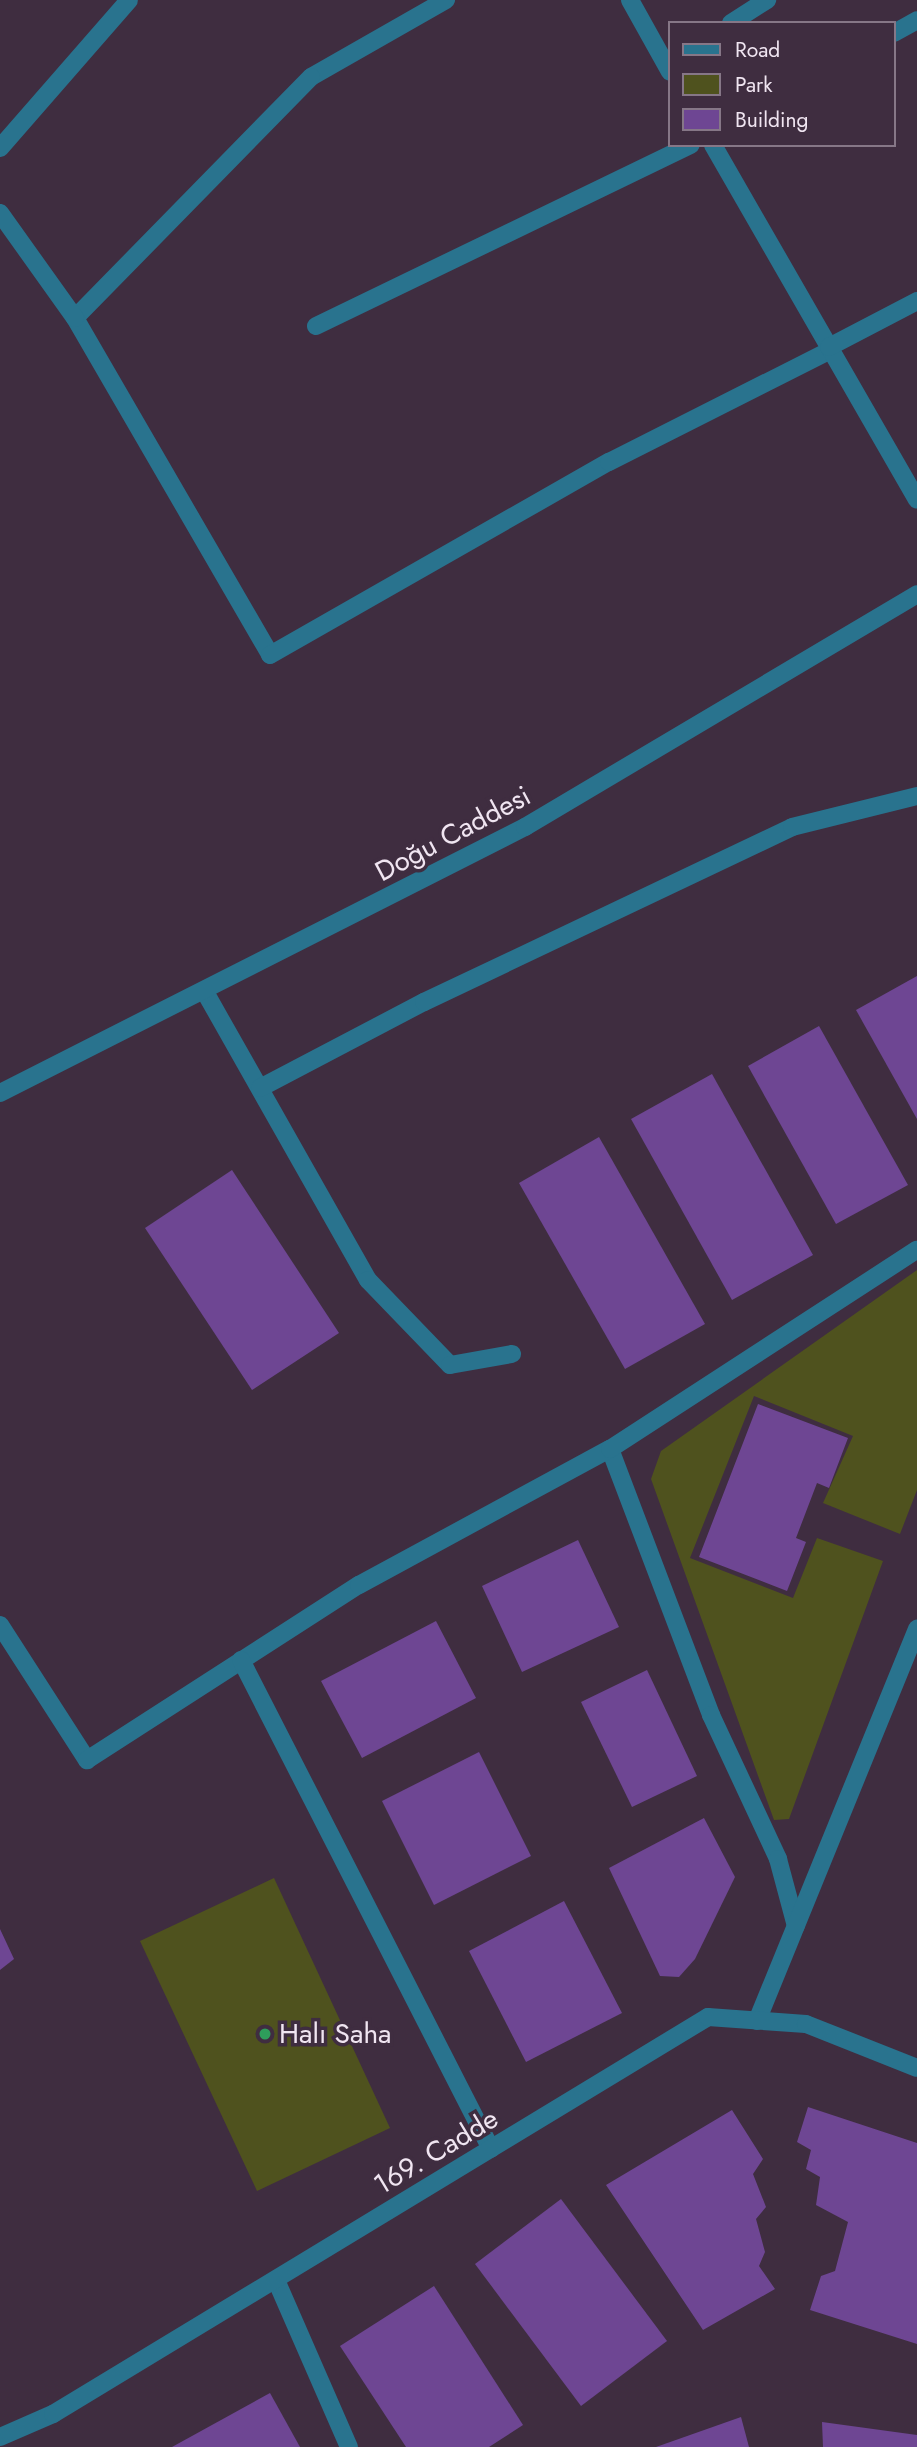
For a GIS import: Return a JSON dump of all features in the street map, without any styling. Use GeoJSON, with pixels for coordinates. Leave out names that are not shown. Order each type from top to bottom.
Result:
{"type":"FeatureCollection","features":[{"type":"Feature","properties":{"kind":"street"},"geometry":{"type":"LineString","coordinates":[[0,148],[129,0]]}},
{"type":"Feature","properties":{"kind":"street"},"geometry":{"type":"LineString","coordinates":[[75,318],[311,77],[446,0]]}},
{"type":"Feature","properties":{"kind":"street"},"geometry":{"type":"LineString","coordinates":[[630,0],[668,63]]}},
{"type":"Feature","properties":{"kind":"street"},"geometry":{"type":"LineString","coordinates":[[733,21],[767,0]]}},
{"type":"Feature","properties":{"kind":"street"},"geometry":{"type":"LineString","coordinates":[[896,32],[917,20]]}},
{"type":"Feature","properties":{"kind":"street"},"geometry":{"type":"LineString","coordinates":[[316,326],[687,147]]}},
{"type":"Feature","properties":{"kind":"street"},"geometry":{"type":"LineString","coordinates":[[714,147],[917,500]]}},
{"type":"Feature","properties":{"kind":"street"},"geometry":{"type":"LineString","coordinates":[[0,213],[75,318],[271,655],[609,462],[830,349],[917,301]]}},
{"type":"Feature","properties":{"kind":"street","name":"Doğu Caddesi"},"geometry":{"type":"LineString","coordinates":[[0,1093],[205,992],[525,827],[917,594]]}},
{"type":"Feature","properties":{"kind":"street"},"geometry":{"type":"LineString","coordinates":[[260,1088],[424,1002],[792,827],[917,796]]}},
{"type":"Feature","properties":{"kind":"street"},"geometry":{"type":"LineString","coordinates":[[205,992],[368,1280],[450,1365],[512,1354]]}},
{"type":"Feature","properties":{"kind":"street"},"geometry":{"type":"LineString","coordinates":[[0,1625],[87,1760],[359,1585],[610,1449],[917,1250]]}},
{"type":"Feature","properties":{"kind":"street"},"geometry":{"type":"LineString","coordinates":[[610,1449],[711,1715],[778,1859],[796,1926]]}},
{"type":"Feature","properties":{"kind":"street"},"geometry":{"type":"LineString","coordinates":[[757,2021],[917,1628]]}},
{"type":"Feature","properties":{"kind":"street"},"geometry":{"type":"LineString","coordinates":[[241,1660],[491,2150]]}},
{"type":"Feature","properties":{"kind":"street","name":"169. Cadde"},"geometry":{"type":"LineString","coordinates":[[0,2437],[53,2414],[708,2017],[806,2024],[917,2068]]}},
{"type":"Feature","properties":{"kind":"street"},"geometry":{"type":"LineString","coordinates":[[275,2280],[349,2447]]}},
{"type":"Feature","properties":{"kind":"green space"},"geometry":{"type":"Polygon","coordinates":[[[917,1270],[917,1490],[900,1534],[823,1503],[853,1436],[754,1396],[690,1558],[793,1598],[817,1538],[883,1561],[789,1819],[774,1820],[651,1479],[661,1451],[917,1270]]]}},
{"type":"Feature","properties":{"kind":"green space","name":"Halı Saha"},"geometry":{"type":"Polygon","coordinates":[[[274,1878],[390,2128],[257,2191],[140,1941],[274,1878]]]}},
{"type":"Feature","properties":{"kind":"building"},"geometry":{"type":"Polygon","coordinates":[[[917,976],[917,1119],[856,1010],[917,976]]]}},
{"type":"Feature","properties":{"kind":"building"},"geometry":{"type":"Polygon","coordinates":[[[819,1026],[908,1185],[836,1224],[748,1066],[819,1026]]]}},
{"type":"Feature","properties":{"kind":"building"},"geometry":{"type":"Polygon","coordinates":[[[712,1074],[813,1255],[732,1300],[631,1119],[712,1074]]]}},
{"type":"Feature","properties":{"kind":"building"},"geometry":{"type":"Polygon","coordinates":[[[599,1137],[705,1324],[625,1369],[519,1183],[599,1137]]]}},
{"type":"Feature","properties":{"kind":"building"},"geometry":{"type":"Polygon","coordinates":[[[232,1170],[339,1333],[252,1390],[145,1228],[232,1170]]]}},
{"type":"Feature","properties":{"kind":"building"},"geometry":{"type":"Polygon","coordinates":[[[758,1404],[848,1438],[829,1488],[817,1483],[796,1538],[806,1542],[787,1591],[699,1557],[758,1404]]]}},
{"type":"Feature","properties":{"kind":"building"},"geometry":{"type":"Polygon","coordinates":[[[578,1540],[619,1627],[522,1672],[482,1586],[578,1540]]]}},
{"type":"Feature","properties":{"kind":"building"},"geometry":{"type":"Polygon","coordinates":[[[436,1621],[476,1698],[362,1758],[321,1681],[436,1621]]]}},
{"type":"Feature","properties":{"kind":"building"},"geometry":{"type":"Polygon","coordinates":[[[647,1670],[697,1776],[632,1807],[581,1702],[647,1670]]]}},
{"type":"Feature","properties":{"kind":"building"},"geometry":{"type":"Polygon","coordinates":[[[479,1752],[531,1856],[434,1905],[382,1801],[479,1752]]]}},
{"type":"Feature","properties":{"kind":"building"},"geometry":{"type":"Polygon","coordinates":[[[704,1818],[735,1877],[695,1959],[679,1977],[660,1976],[609,1868],[704,1818]]]}},
{"type":"Feature","properties":{"kind":"building"},"geometry":{"type":"Polygon","coordinates":[[[564,1901],[622,2013],[526,2062],[469,1951],[564,1901]]]}},
{"type":"Feature","properties":{"kind":"building"},"geometry":{"type":"Polygon","coordinates":[[[0,1929],[14,1959],[0,1970],[0,1929]]]}},
{"type":"Feature","properties":{"kind":"building"},"geometry":{"type":"Polygon","coordinates":[[[808,2107],[917,2143],[917,2344],[810,2310],[821,2276],[835,2271],[848,2222],[816,2205],[820,2177],[806,2169],[811,2150],[797,2142],[808,2107]]]}},
{"type":"Feature","properties":{"kind":"building"},"geometry":{"type":"Polygon","coordinates":[[[732,2110],[763,2159],[753,2174],[766,2207],[756,2219],[765,2252],[759,2266],[775,2289],[703,2330],[606,2185],[732,2110]]]}},
{"type":"Feature","properties":{"kind":"building"},"geometry":{"type":"Polygon","coordinates":[[[561,2199],[667,2341],[581,2406],[475,2264],[561,2199]]]}},
{"type":"Feature","properties":{"kind":"building"},"geometry":{"type":"Polygon","coordinates":[[[434,2286],[523,2425],[489,2447],[406,2447],[340,2346],[434,2286]]]}},
{"type":"Feature","properties":{"kind":"building"},"geometry":{"type":"Polygon","coordinates":[[[270,2393],[300,2447],[172,2447],[270,2393]]]}},
{"type":"Feature","properties":{"kind":"building"},"geometry":{"type":"Polygon","coordinates":[[[741,2417],[749,2447],[656,2447],[741,2417]]]}},
{"type":"Feature","properties":{"kind":"building"},"geometry":{"type":"Polygon","coordinates":[[[822,2422],[917,2435],[917,2447],[823,2447],[822,2422]]]}},
{"type":"Feature","properties":{"kind":"place","name":"Halı Saha"},"geometry":{"type":"Point","coordinates":[265,2034]}}]}
